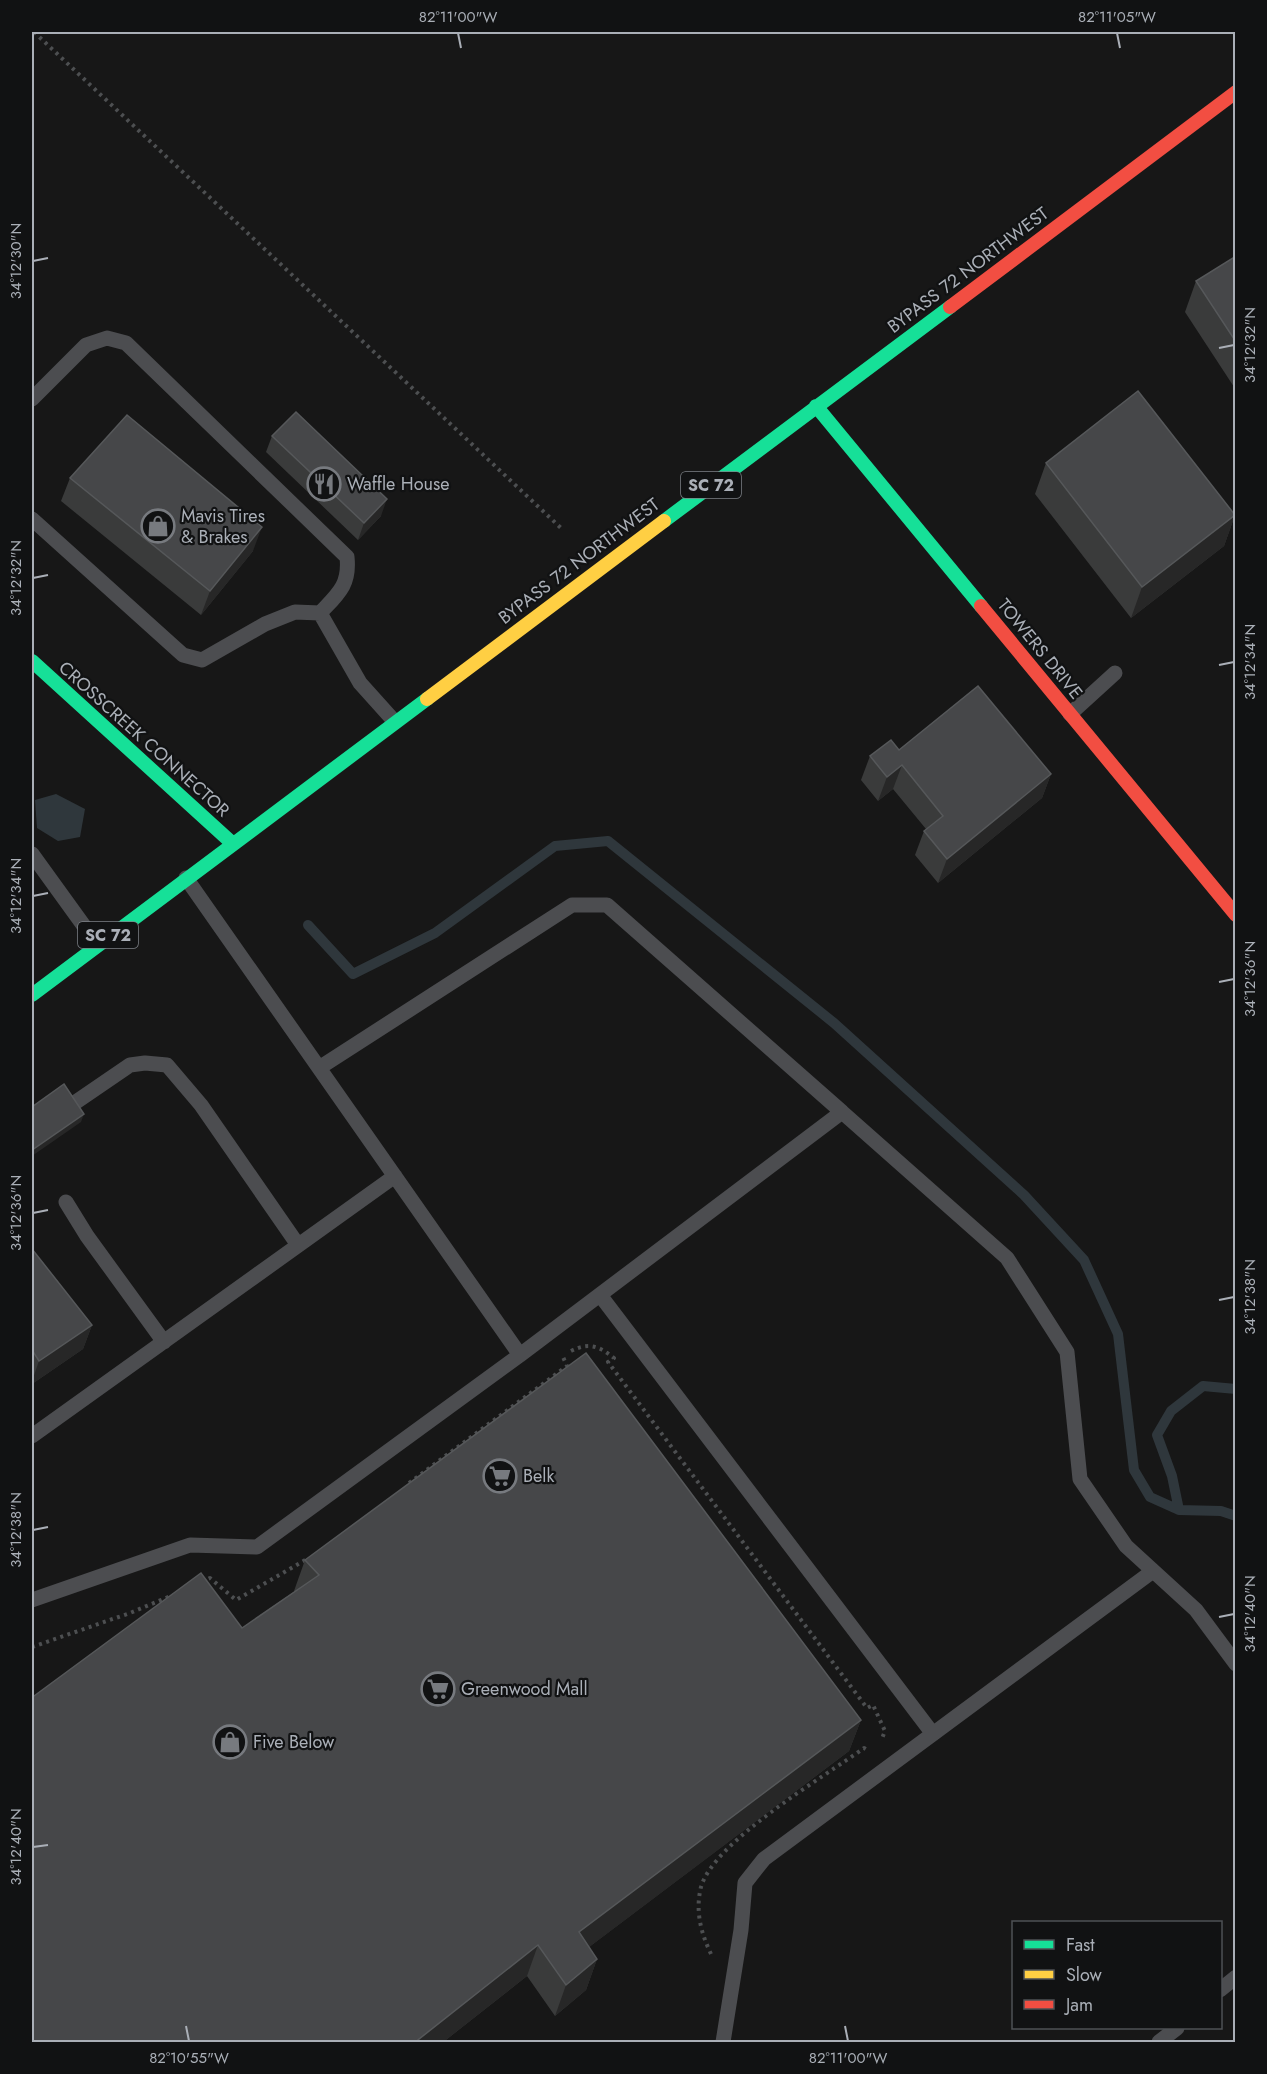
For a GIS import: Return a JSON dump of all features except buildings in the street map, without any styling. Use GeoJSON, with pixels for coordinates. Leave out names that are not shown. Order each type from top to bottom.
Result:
{"type":"FeatureCollection","features":[{"type":"Feature","properties":{"kind":"main road","name":"BYPASS 72 NORTHWEST"},"geometry":{"type":"LineString","coordinates":[[32,995],[97,944],[1236,92]]}},
{"type":"Feature","properties":{"kind":"main road","name":"TOWERS DRIVE"},"geometry":{"type":"LineString","coordinates":[[816,406],[1236,915]]}},
{"type":"Feature","properties":{"kind":"main road","name":"CROSSCREEK CONNECTOR"},"geometry":{"type":"LineString","coordinates":[[32,661],[232,843]]}},
{"type":"Feature","properties":{"kind":"lane"},"geometry":{"type":"LineString","coordinates":[[32,399],[86,345],[108,338],[126,343],[347,557],[349,574],[341,591],[320,613],[294,612],[265,624],[202,660],[183,655],[32,519]]}},
{"type":"Feature","properties":{"kind":"lane"},"geometry":{"type":"LineString","coordinates":[[320,613],[360,683],[395,722]]}},
{"type":"Feature","properties":{"kind":"lane"},"geometry":{"type":"LineString","coordinates":[[1070,714],[1115,673]]}},
{"type":"Feature","properties":{"kind":"lane"},"geometry":{"type":"LineString","coordinates":[[32,854],[97,944]]}},
{"type":"Feature","properties":{"kind":"lane"},"geometry":{"type":"LineString","coordinates":[[186,878],[520,1355]]}},
{"type":"Feature","properties":{"kind":"lane"},"geometry":{"type":"LineString","coordinates":[[319,1068],[572,905],[607,905],[1007,1258],[1067,1352],[1080,1479],[1126,1546],[1196,1610],[1236,1664]]}},
{"type":"Feature","properties":{"kind":"lane"},"geometry":{"type":"LineString","coordinates":[[32,1132],[130,1065],[145,1063],[167,1065],[187,1088],[298,1245]]}},
{"type":"Feature","properties":{"kind":"lane"},"geometry":{"type":"LineString","coordinates":[[32,1600],[190,1545],[257,1547],[520,1355],[842,1112]]}},
{"type":"Feature","properties":{"kind":"lane"},"geometry":{"type":"LineString","coordinates":[[32,1434],[395,1176]]}},
{"type":"Feature","properties":{"kind":"lane"},"geometry":{"type":"LineString","coordinates":[[66,1202],[87,1236],[164,1342]]}},
{"type":"Feature","properties":{"kind":"lane"},"geometry":{"type":"LineString","coordinates":[[600,1295],[933,1734]]}},
{"type":"Feature","properties":{"kind":"lane"},"geometry":{"type":"LineString","coordinates":[[723,2043],[741,1930],[745,1883],[764,1859],[1153,1571]]}},
{"type":"Feature","properties":{"kind":"lane"},"geometry":{"type":"LineString","coordinates":[[1222,1989],[1236,1977]]}},
{"type":"Feature","properties":{"kind":"lane"},"geometry":{"type":"LineString","coordinates":[[1159,2043],[1176,2029]]}},
{"type":"Feature","properties":{"kind":"path"},"geometry":{"type":"LineString","coordinates":[[34,32],[562,529]]}},
{"type":"Feature","properties":{"kind":"path"},"geometry":{"type":"LineString","coordinates":[[408,1484],[567,1366],[563,1357],[587,1344],[602,1348],[614,1358],[608,1362],[867,1708],[873,1705],[885,1731],[871,1751],[864,1748],[748,1827],[701,1885],[700,1932],[714,1960]]}},
{"type":"Feature","properties":{"kind":"path"},"geometry":{"type":"LineString","coordinates":[[200,1583],[210,1578],[237,1600],[315,1553]]}},
{"type":"Feature","properties":{"kind":"path"},"geometry":{"type":"LineString","coordinates":[[32,1647],[130,1613],[180,1591]]}},
{"type":"Feature","properties":{"kind":"shaded area"},"geometry":{"type":"Polygon","coordinates":[[[56,794],[85,809],[80,837],[58,841],[37,828],[35,800],[56,794]]]}},
{"type":"Feature","properties":{"kind":"waterway"},"geometry":{"type":"LineString","coordinates":[[308,925],[353,974],[435,933],[555,846],[608,841],[834,1023],[1024,1195],[1084,1260],[1118,1334],[1134,1470],[1150,1497],[1179,1510],[1221,1511],[1236,1516]]}},
{"type":"Feature","properties":{"kind":"waterway"},"geometry":{"type":"LineString","coordinates":[[1179,1510],[1172,1476],[1157,1435],[1171,1411],[1203,1386],[1236,1389]]}},
{"type":"Feature","properties":{"kind":"traffic: fast"},"geometry":{"type":"LineString","coordinates":[[664,521],[950,307]]}},
{"type":"Feature","properties":{"kind":"traffic: fast"},"geometry":{"type":"LineString","coordinates":[[816,406],[981,606]]}},
{"type":"Feature","properties":{"kind":"traffic: fast"},"geometry":{"type":"LineString","coordinates":[[32,661],[232,843]]}},
{"type":"Feature","properties":{"kind":"traffic: fast"},"geometry":{"type":"LineString","coordinates":[[32,995],[427,699]]}},
{"type":"Feature","properties":{"kind":"traffic: slow"},"geometry":{"type":"LineString","coordinates":[[427,699],[664,521]]}},
{"type":"Feature","properties":{"kind":"traffic: jam"},"geometry":{"type":"LineString","coordinates":[[950,307],[1236,92]]}},
{"type":"Feature","properties":{"kind":"traffic: jam"},"geometry":{"type":"LineString","coordinates":[[981,606],[1236,915]]}},
{"type":"Feature","properties":{"kind":"place","name":"Waffle House"},"geometry":{"type":"Point","coordinates":[324,484]}},
{"type":"Feature","properties":{"kind":"place","name":"Mavis Tires & Brakes"},"geometry":{"type":"Point","coordinates":[158,526]}},
{"type":"Feature","properties":{"kind":"place","name":"Belk"},"geometry":{"type":"Point","coordinates":[500,1476]}},
{"type":"Feature","properties":{"kind":"place","name":"Greenwood Mall"},"geometry":{"type":"Point","coordinates":[438,1689]}},
{"type":"Feature","properties":{"kind":"place","name":"Five Below"},"geometry":{"type":"Point","coordinates":[230,1742]}}]}
